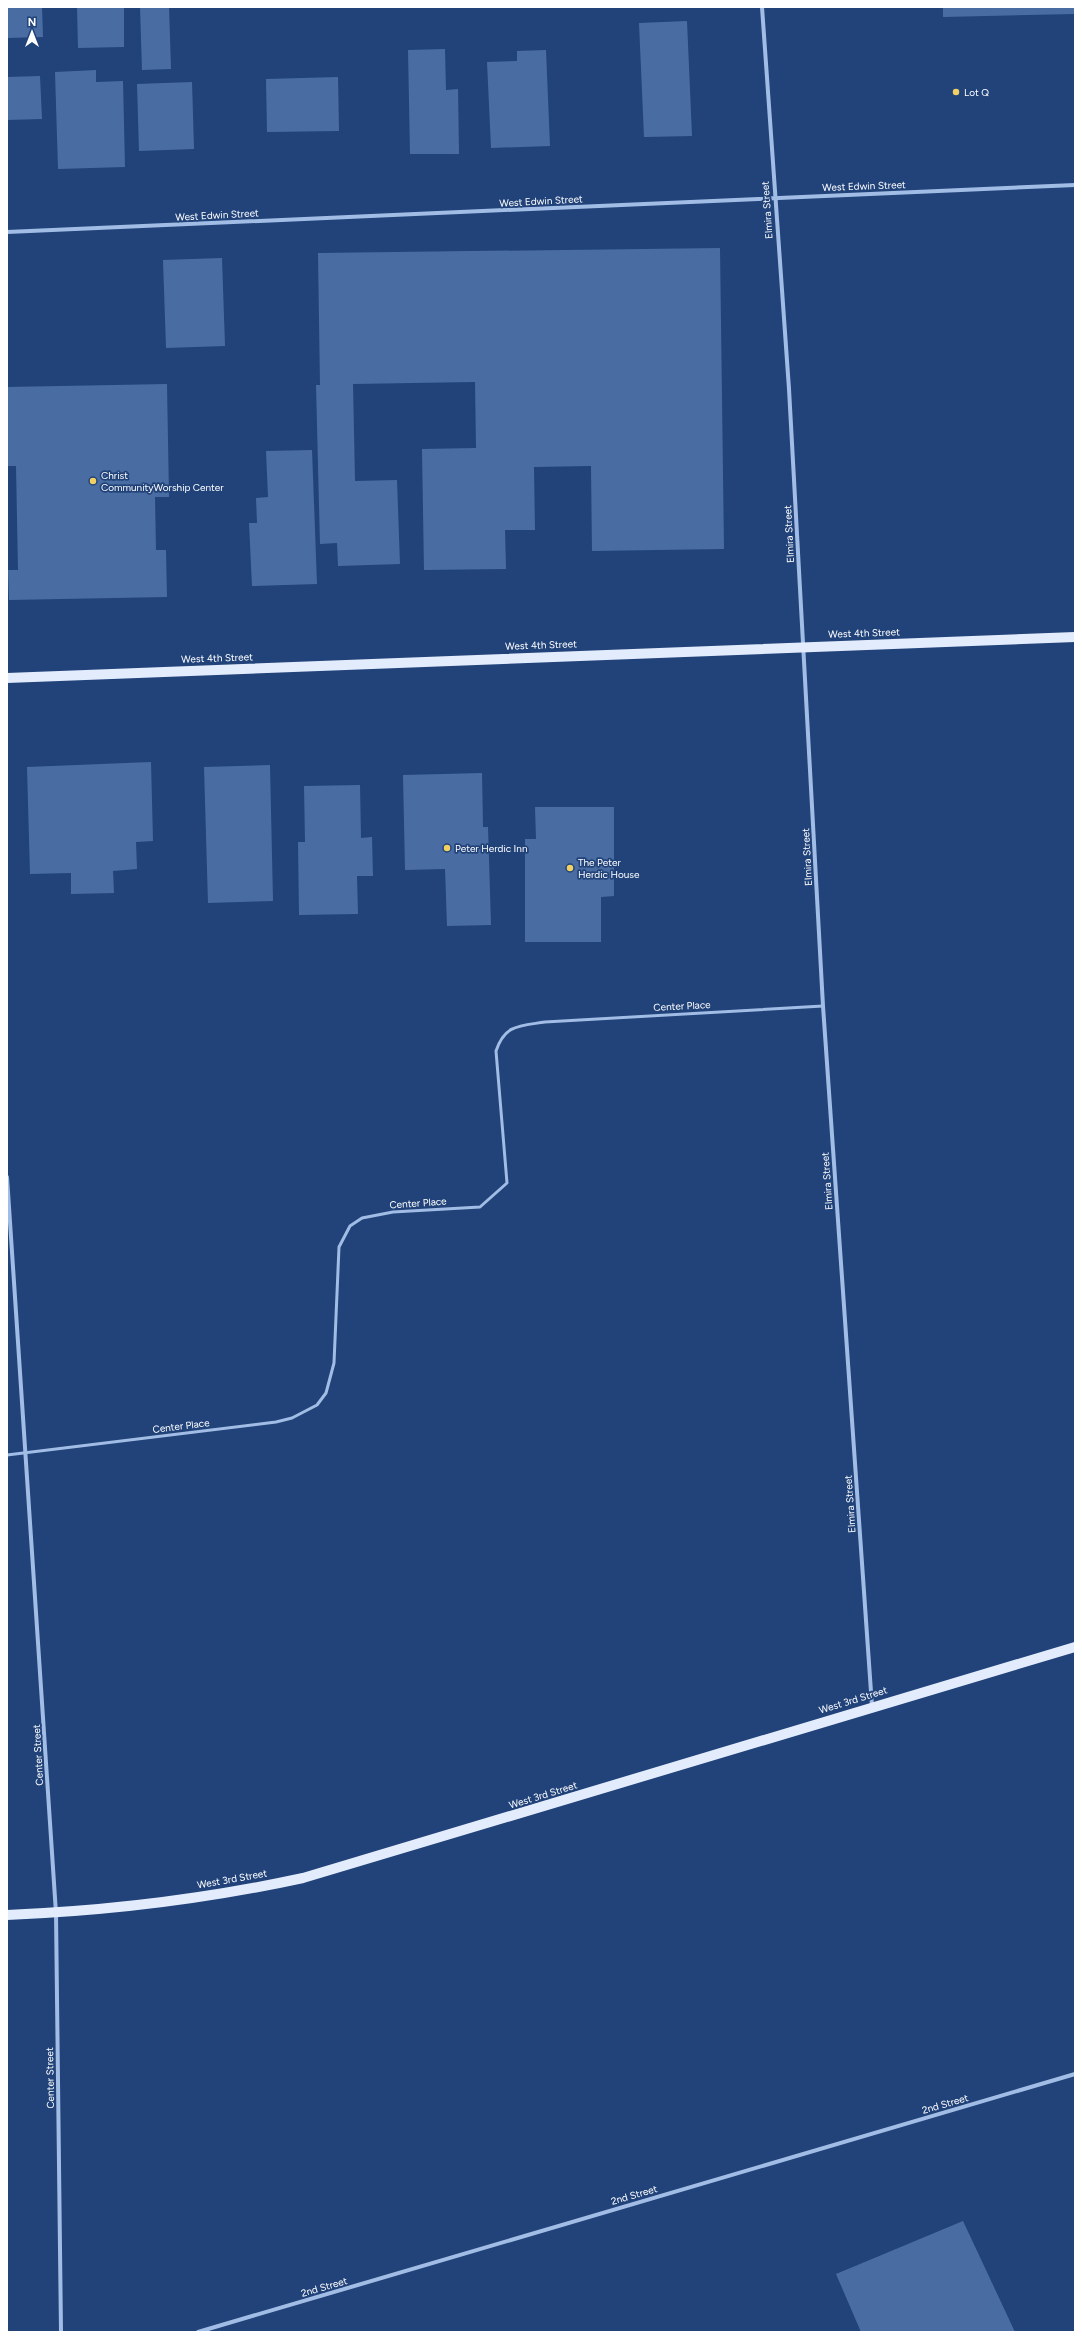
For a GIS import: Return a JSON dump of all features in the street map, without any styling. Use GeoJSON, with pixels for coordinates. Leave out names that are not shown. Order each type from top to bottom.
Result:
{"type":"FeatureCollection","features":[{"type":"Feature","properties":{"kind":"main road","name":"West 4th Street"},"geometry":{"type":"LineString","coordinates":[[7,678],[1075,637]]}},
{"type":"Feature","properties":{"kind":"main road","name":"West 3rd Street"},"geometry":{"type":"LineString","coordinates":[[7,1915],[56,1913],[230,1893],[303,1878],[536,1809],[872,1706],[1075,1647]]}},
{"type":"Feature","properties":{"kind":"street","name":"Elmira Street"},"geometry":{"type":"LineString","coordinates":[[762,7],[774,198],[789,389],[823,1006],[872,1706]]}},
{"type":"Feature","properties":{"kind":"street","name":"West Edwin Street"},"geometry":{"type":"LineString","coordinates":[[7,232],[1075,185]]}},
{"type":"Feature","properties":{"kind":"street","name":"Center Street"},"geometry":{"type":"LineString","coordinates":[[7,1177],[56,1913],[62,2332]]}},
{"type":"Feature","properties":{"kind":"street","name":"2nd Street"},"geometry":{"type":"LineString","coordinates":[[198,2332],[1075,2074]]}},
{"type":"Feature","properties":{"kind":"lane","name":"Center Place"},"geometry":{"type":"LineString","coordinates":[[7,1455],[276,1422],[292,1418],[316,1405],[326,1393],[334,1363],[339,1247],[350,1226],[362,1218],[393,1212],[480,1207],[507,1183],[496,1050],[500,1039],[510,1028],[544,1022],[823,1006]]}},
{"type":"Feature","properties":{"kind":"building"},"geometry":{"type":"Polygon","coordinates":[[[7,7],[42,7],[43,37],[7,38],[7,7]]]}},
{"type":"Feature","properties":{"kind":"building"},"geometry":{"type":"Polygon","coordinates":[[[77,7],[124,7],[124,47],[78,48],[77,7]]]}},
{"type":"Feature","properties":{"kind":"building"},"geometry":{"type":"Polygon","coordinates":[[[140,7],[169,7],[171,69],[142,70],[140,7]]]}},
{"type":"Feature","properties":{"kind":"building"},"geometry":{"type":"Polygon","coordinates":[[[943,7],[1075,7],[1075,14],[943,17],[943,7]]]}},
{"type":"Feature","properties":{"kind":"building"},"geometry":{"type":"Polygon","coordinates":[[[687,21],[692,136],[644,137],[639,23],[687,21]]]}},
{"type":"Feature","properties":{"kind":"building"},"geometry":{"type":"Polygon","coordinates":[[[445,49],[446,90],[458,89],[459,154],[410,154],[408,50],[445,49]]]}},
{"type":"Feature","properties":{"kind":"building"},"geometry":{"type":"Polygon","coordinates":[[[546,50],[550,146],[491,148],[487,62],[517,61],[517,51],[546,50]]]}},
{"type":"Feature","properties":{"kind":"building"},"geometry":{"type":"Polygon","coordinates":[[[96,70],[96,82],[123,81],[125,167],[58,169],[55,72],[96,70]]]}},
{"type":"Feature","properties":{"kind":"building"},"geometry":{"type":"Polygon","coordinates":[[[40,76],[42,119],[7,120],[7,77],[40,76]]]}},
{"type":"Feature","properties":{"kind":"building"},"geometry":{"type":"Polygon","coordinates":[[[338,77],[339,131],[267,132],[266,79],[338,77]]]}},
{"type":"Feature","properties":{"kind":"building"},"geometry":{"type":"Polygon","coordinates":[[[192,82],[194,149],[139,151],[137,84],[192,82]]]}},
{"type":"Feature","properties":{"kind":"building"},"geometry":{"type":"Polygon","coordinates":[[[720,248],[724,549],[592,551],[591,466],[534,467],[535,530],[505,530],[506,569],[424,570],[422,449],[476,448],[475,382],[353,384],[355,481],[397,480],[400,564],[338,566],[337,543],[320,544],[316,385],[320,385],[318,253],[720,248]]]}},
{"type":"Feature","properties":{"kind":"building"},"geometry":{"type":"Polygon","coordinates":[[[222,258],[225,346],[166,348],[163,260],[222,258]]]}},
{"type":"Feature","properties":{"kind":"building","name":"Christ CommunityWorship Center"},"geometry":{"type":"Polygon","coordinates":[[[167,384],[169,497],[155,497],[156,550],[166,550],[167,597],[9,600],[8,570],[18,570],[16,466],[7,466],[7,387],[167,384]]]}},
{"type":"Feature","properties":{"kind":"building"},"geometry":{"type":"Polygon","coordinates":[[[312,450],[317,584],[252,586],[249,523],[257,523],[256,498],[268,497],[266,451],[312,450]]]}},
{"type":"Feature","properties":{"kind":"building"},"geometry":{"type":"Polygon","coordinates":[[[151,762],[153,841],[136,842],[137,869],[113,871],[114,893],[71,894],[71,873],[30,874],[27,767],[151,762]]]}},
{"type":"Feature","properties":{"kind":"building"},"geometry":{"type":"Polygon","coordinates":[[[270,765],[273,901],[208,903],[204,767],[270,765]]]}},
{"type":"Feature","properties":{"kind":"building","name":"Peter Herdic Inn"},"geometry":{"type":"Polygon","coordinates":[[[482,773],[483,827],[488,827],[491,925],[447,926],[445,869],[405,870],[403,775],[482,773]]]}},
{"type":"Feature","properties":{"kind":"building"},"geometry":{"type":"Polygon","coordinates":[[[360,785],[361,838],[372,837],[373,876],[357,876],[358,914],[299,915],[298,842],[305,842],[304,786],[360,785]]]}},
{"type":"Feature","properties":{"kind":"building","name":"The Peter Herdic House"},"geometry":{"type":"Polygon","coordinates":[[[535,807],[614,807],[614,896],[601,897],[601,942],[525,942],[525,839],[536,839],[535,807]]]}},
{"type":"Feature","properties":{"kind":"building"},"geometry":{"type":"Polygon","coordinates":[[[963,2221],[1015,2332],[861,2332],[836,2274],[963,2221]]]}},
{"type":"Feature","properties":{"kind":"place","name":"Lot Q"},"geometry":{"type":"Point","coordinates":[956,92]}},
{"type":"Feature","properties":{"kind":"place","name":"Christ CommunityWorship Center"},"geometry":{"type":"Point","coordinates":[93,481]}},
{"type":"Feature","properties":{"kind":"place","name":"Peter Herdic Inn"},"geometry":{"type":"Point","coordinates":[447,848]}},
{"type":"Feature","properties":{"kind":"place","name":"The Peter Herdic House"},"geometry":{"type":"Point","coordinates":[570,868]}}]}
